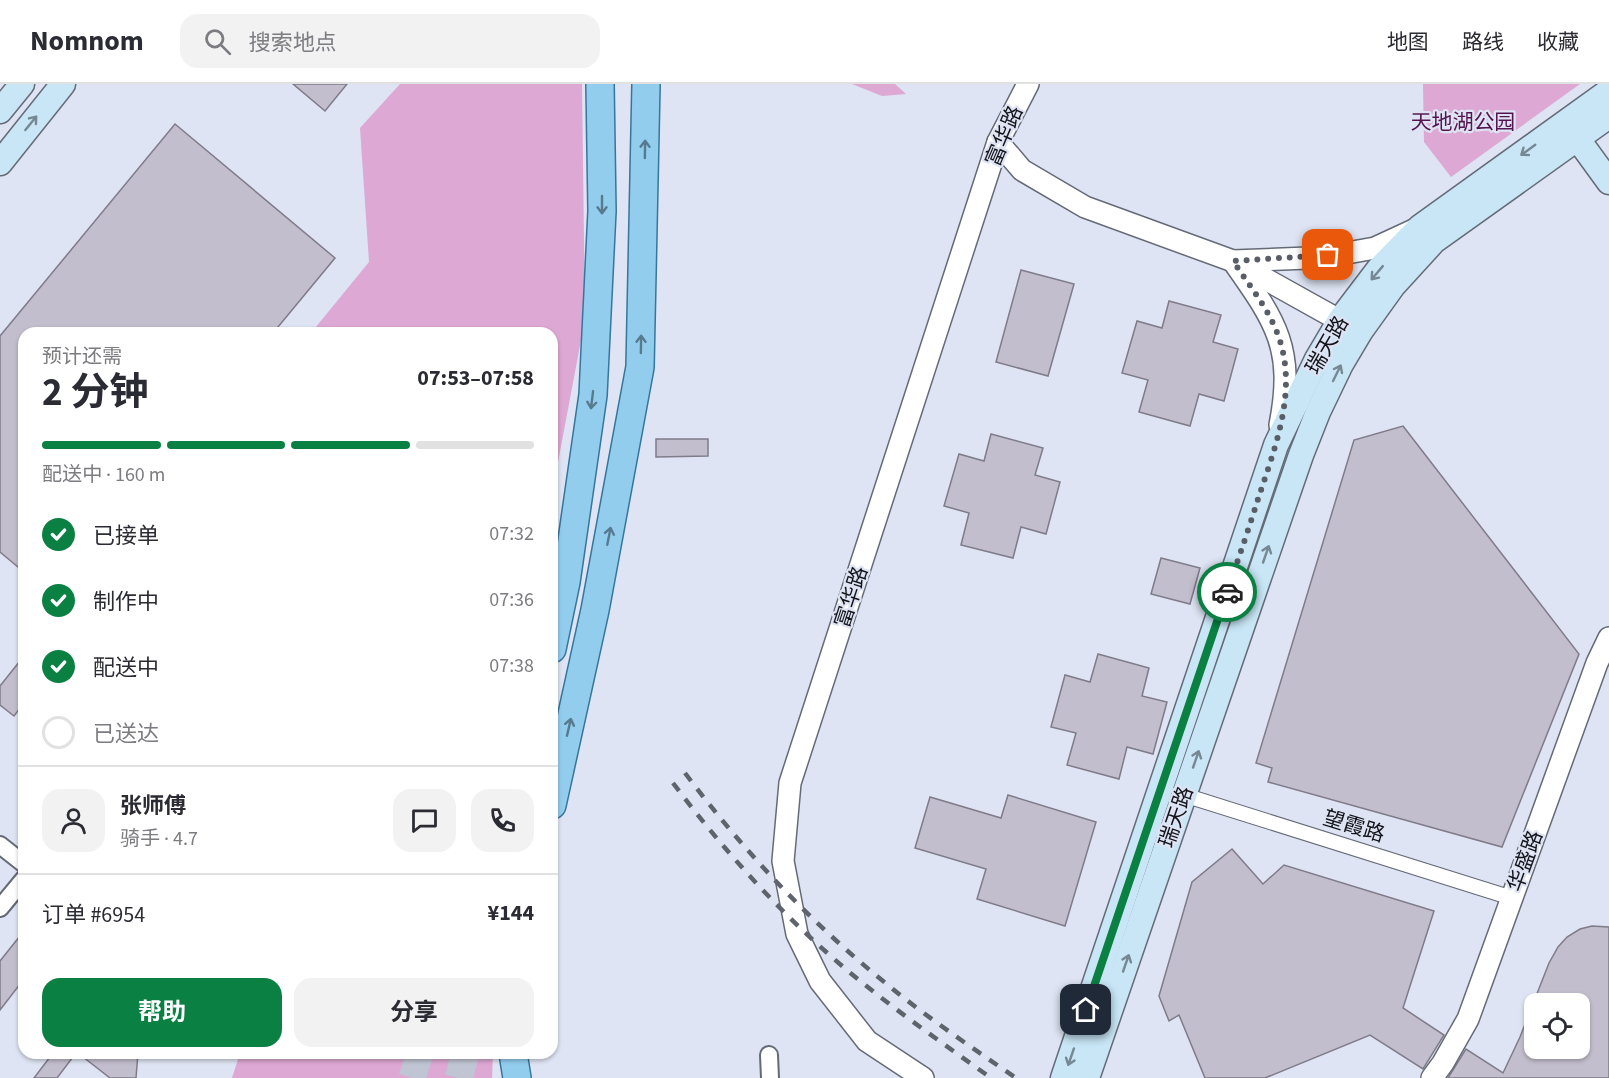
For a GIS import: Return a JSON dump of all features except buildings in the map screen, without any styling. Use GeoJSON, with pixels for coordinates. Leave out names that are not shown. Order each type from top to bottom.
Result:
{"type":"FeatureCollection","features":[{"type":"Feature","properties":{"kind":"main road"},"geometry":{"type":"LineString","coordinates":[[0,111],[22,84]]}},
{"type":"Feature","properties":{"kind":"main road"},"geometry":{"type":"LineString","coordinates":[[0,163],[63,84]]}},
{"type":"Feature","properties":{"kind":"main road"},"geometry":{"type":"LineString","coordinates":[[558,620],[566,582],[593,395],[602,210],[600,84]]}},
{"type":"Feature","properties":{"kind":"main road"},"geometry":{"type":"LineString","coordinates":[[558,778],[595,610],[640,367],[646,84]]}},
{"type":"Feature","properties":{"kind":"main road","name":"瑞天路"},"geometry":{"type":"LineString","coordinates":[[1087,1078],[1301,455],[1336,374],[1350,326],[1378,270],[1420,227],[1572,131],[1601,123],[1609,91]]}},
{"type":"Feature","properties":{"kind":"main road"},"geometry":{"type":"LineString","coordinates":[[1572,131],[1609,182]]}},
{"type":"Feature","properties":{"kind":"main road","name":"瑞天路"},"geometry":{"type":"LineString","coordinates":[[1064,1078],[1276,445],[1317,359],[1393,286],[1434,241],[1572,131]]}},
{"type":"Feature","properties":{"kind":"main road"},"geometry":{"type":"LineString","coordinates":[[514,1059],[517,1078]]}},
{"type":"Feature","properties":{"kind":"street","name":"富华路"},"geometry":{"type":"LineString","coordinates":[[923,1078],[867,1041],[820,981],[797,934],[783,861],[790,783],[998,142],[1028,84]]}},
{"type":"Feature","properties":{"kind":"street"},"geometry":{"type":"LineString","coordinates":[[998,142],[1022,170],[1084,207],[1233,261],[1350,326]]}},
{"type":"Feature","properties":{"kind":"street"},"geometry":{"type":"LineString","coordinates":[[1233,261],[1308,258],[1375,248],[1420,227]]}},
{"type":"Feature","properties":{"kind":"street"},"geometry":{"type":"LineString","coordinates":[[1233,261],[1268,313],[1278,334],[1284,355],[1287,379],[1276,445]]}},
{"type":"Feature","properties":{"kind":"street","name":"华盛路"},"geometry":{"type":"LineString","coordinates":[[1432,1078],[1443,1064],[1468,1019],[1609,638]]}},
{"type":"Feature","properties":{"kind":"street","name":"望霞路"},"geometry":{"type":"LineString","coordinates":[[1184,795],[1512,898]]}},
{"type":"Feature","properties":{"kind":"street"},"geometry":{"type":"LineString","coordinates":[[0,845],[18,859]]}},
{"type":"Feature","properties":{"kind":"street"},"geometry":{"type":"LineString","coordinates":[[0,908],[18,886]]}},
{"type":"Feature","properties":{"kind":"street"},"geometry":{"type":"LineString","coordinates":[[769,1055],[770,1078]]}},
{"type":"Feature","properties":{"kind":"green space"},"geometry":{"type":"Polygon","coordinates":[[[400,84],[582,84],[585,319],[558,462],[558,327],[316,327],[369,262],[360,128],[400,84]]]}},
{"type":"Feature","properties":{"kind":"green space"},"geometry":{"type":"Polygon","coordinates":[[[852,84],[895,84],[906,94],[882,96],[852,84]]]}},
{"type":"Feature","properties":{"kind":"green space","name":"天地湖公园"},"geometry":{"type":"Polygon","coordinates":[[[1423,84],[1580,84],[1451,177],[1424,142],[1423,84]]]}},
{"type":"Feature","properties":{"kind":"green space"},"geometry":{"type":"Polygon","coordinates":[[[238,1059],[493,1059],[492,1078],[232,1078],[238,1059]]]}},
{"type":"Feature","properties":{"kind":"tunnel"},"geometry":{"type":"LineString","coordinates":[[412,1078],[418,1059]]}},
{"type":"Feature","properties":{"kind":"tunnel"},"geometry":{"type":"LineString","coordinates":[[459,1078],[464,1059]]}},
{"type":"Feature","properties":{"kind":"railway"},"geometry":{"type":"LineString","coordinates":[[685,773],[753,857],[855,958],[915,1007],[1016,1078]]}},
{"type":"Feature","properties":{"kind":"railway"},"geometry":{"type":"LineString","coordinates":[[673,783],[718,840],[766,894],[818,945],[888,1003],[991,1078]]}},
{"type":"Feature","properties":{"kind":"way so far"},"geometry":{"type":"LineString","coordinates":[[1227,592],[1276,445],[1287,379],[1278,334],[1268,313],[1233,261],[1328,255]]}},
{"type":"Feature","properties":{"kind":"route"},"geometry":{"type":"LineString","coordinates":[[1086,1010],[1227,592]]}}]}
